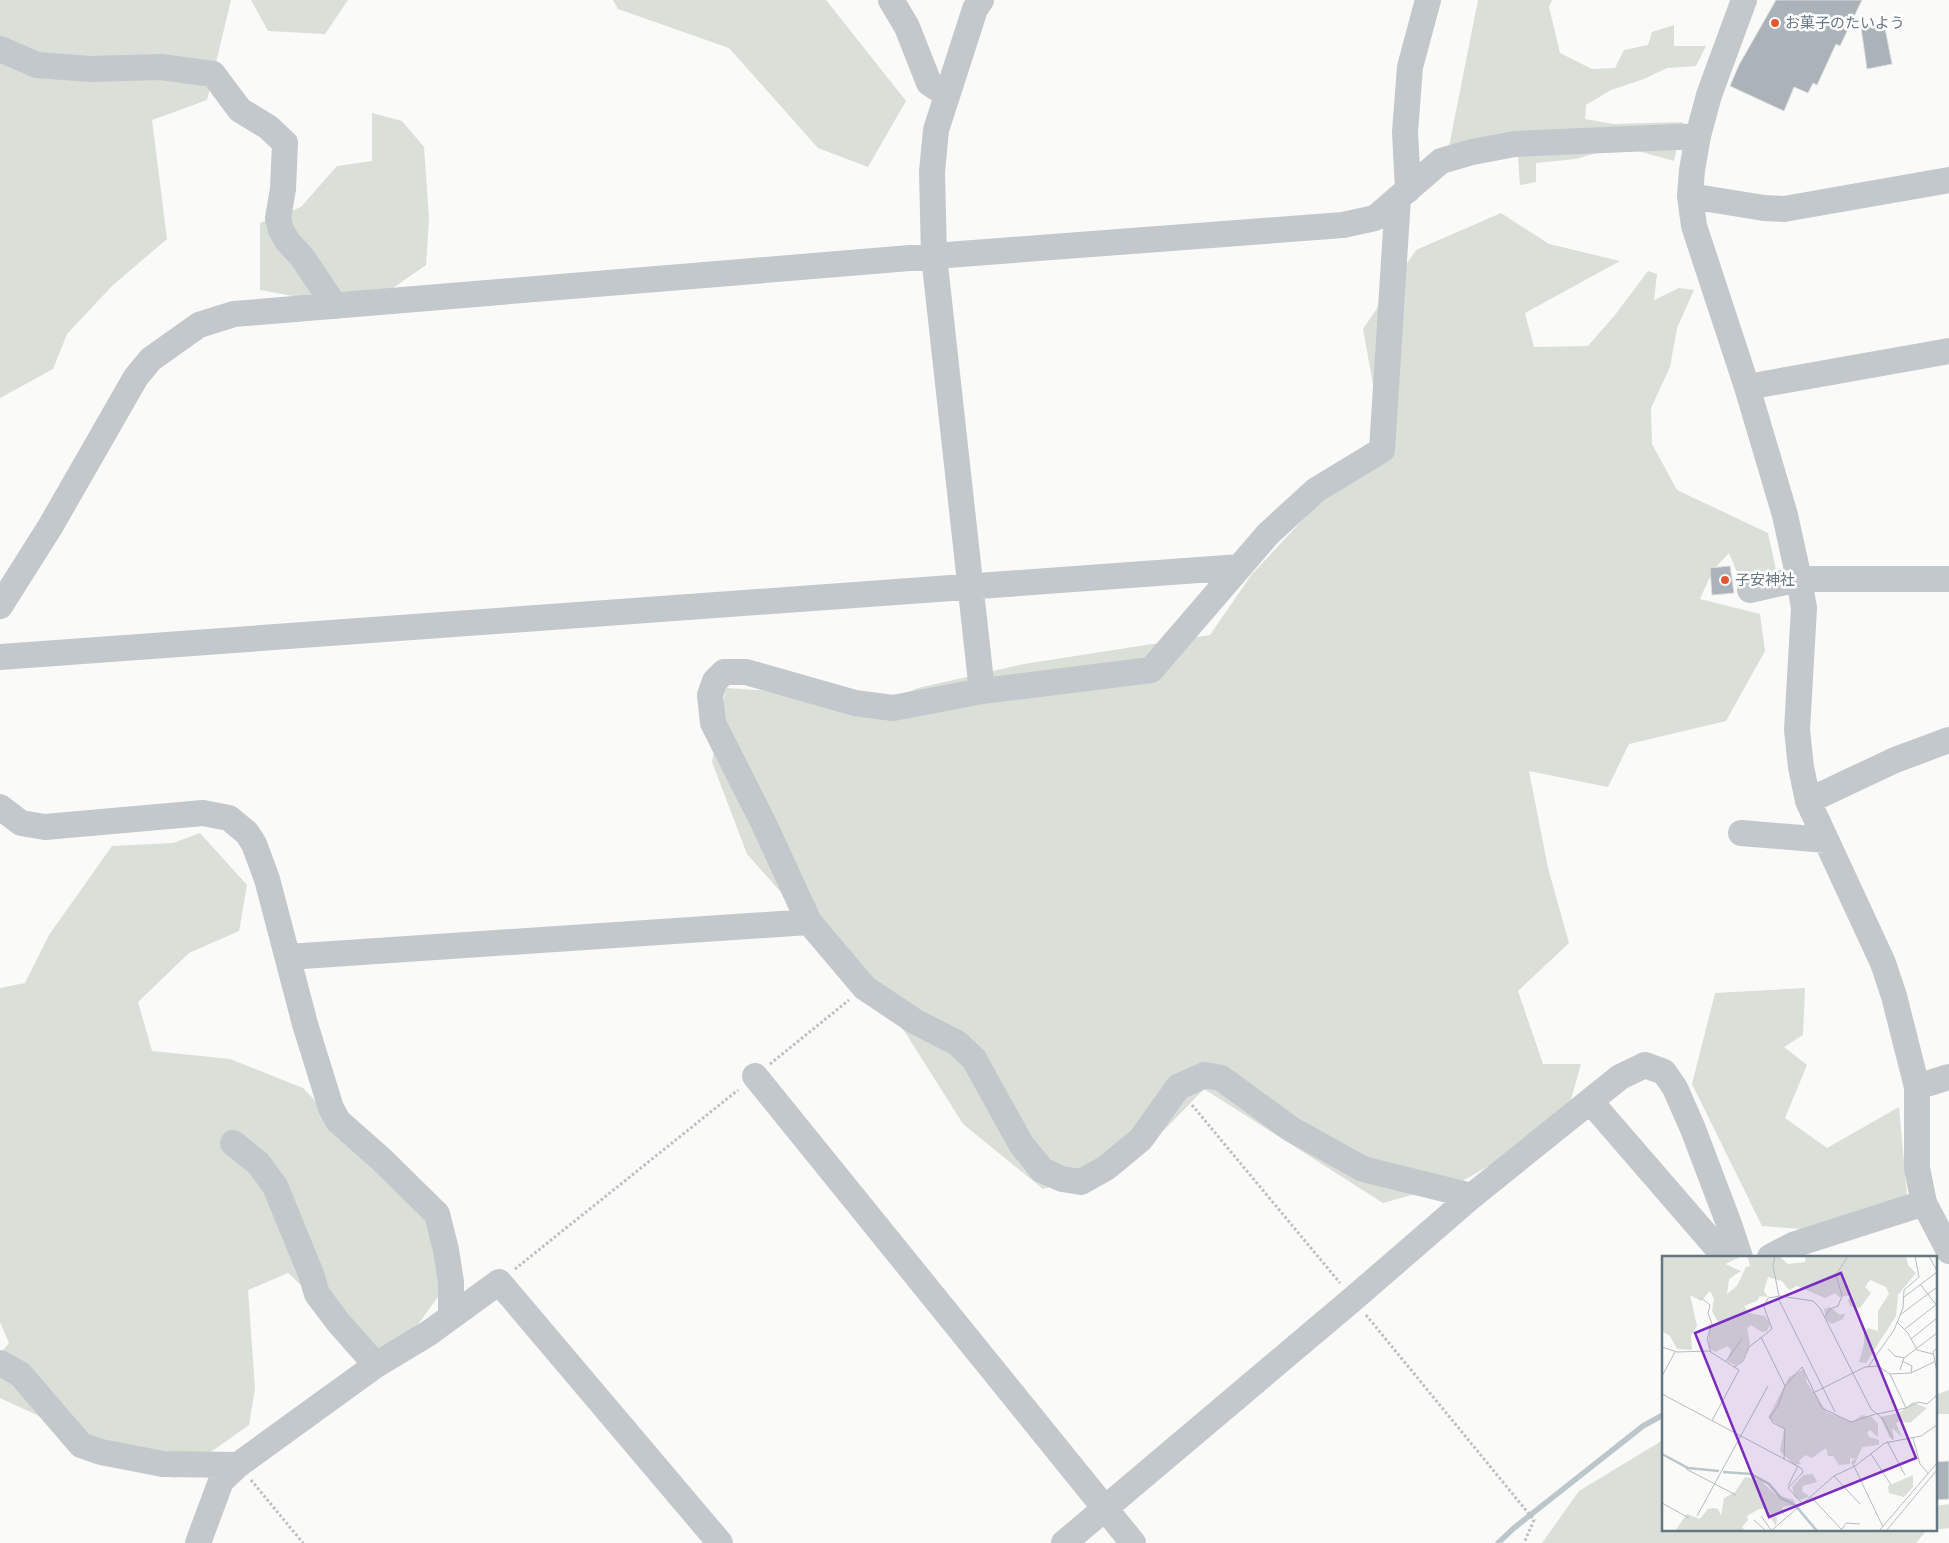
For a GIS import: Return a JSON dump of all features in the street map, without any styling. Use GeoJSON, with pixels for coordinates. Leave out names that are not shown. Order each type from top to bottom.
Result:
{"type":"FeatureCollection","features":[{"type":"Feature","properties":{"kind":"street"},"geometry":{"type":"LineString","coordinates":[[891,0],[907,27],[930,84],[946,95]]}},
{"type":"Feature","properties":{"kind":"street"},"geometry":{"type":"LineString","coordinates":[[981,0],[975,9],[936,130],[932,172],[934,256],[982,691]]}},
{"type":"Feature","properties":{"kind":"street"},"geometry":{"type":"LineString","coordinates":[[1428,0],[1410,67],[1403,194],[1382,450],[1316,490],[1268,534],[1151,670],[982,691],[893,708],[855,703],[746,672],[724,672],[714,681],[710,694],[713,723],[764,824],[809,922],[865,988],[916,1022],[957,1043],[974,1059],[1020,1144],[1042,1170],[1062,1179],[1081,1182],[1106,1168],[1141,1139],[1178,1087],[1206,1075],[1221,1078],[1291,1129],[1363,1169],[1472,1196]]}},
{"type":"Feature","properties":{"kind":"street"},"geometry":{"type":"LineString","coordinates":[[1744,0],[1710,95],[1698,136],[1690,196],[1694,226],[1747,387],[1785,515],[1799,579],[1804,608],[1797,730],[1808,801],[1883,963],[1894,996],[1916,1087],[1917,1168],[1924,1203],[1947,1247]]}},
{"type":"Feature","properties":{"kind":"street"},"geometry":{"type":"LineString","coordinates":[[0,50],[37,65],[90,70],[162,68],[213,74],[240,110],[268,127],[285,143],[283,189],[278,218],[281,230],[335,306]]}},
{"type":"Feature","properties":{"kind":"street"},"geometry":{"type":"LineString","coordinates":[[0,606],[50,527],[136,376],[151,359],[198,325],[234,314],[934,256],[1344,225],[1375,218],[1442,161],[1472,152],[1515,144],[1698,136]]}},
{"type":"Feature","properties":{"kind":"street"},"geometry":{"type":"LineString","coordinates":[[1690,196],[1764,208],[1784,209],[1949,180]]}},
{"type":"Feature","properties":{"kind":"street"},"geometry":{"type":"LineString","coordinates":[[1747,387],[1949,351]]}},
{"type":"Feature","properties":{"kind":"street"},"geometry":{"type":"LineString","coordinates":[[0,657],[1240,567]]}},
{"type":"Feature","properties":{"kind":"street"},"geometry":{"type":"LineString","coordinates":[[1750,590],[1799,579],[1949,579]]}},
{"type":"Feature","properties":{"kind":"street"},"geometry":{"type":"LineString","coordinates":[[1808,801],[1894,760],[1949,740]]}},
{"type":"Feature","properties":{"kind":"street"},"geometry":{"type":"LineString","coordinates":[[0,807],[21,823],[45,828],[203,813],[229,818],[247,832],[254,844],[267,879],[321,1079],[331,1108],[338,1121],[381,1159],[437,1214],[452,1282],[451,1315]]}},
{"type":"Feature","properties":{"kind":"street"},"geometry":{"type":"LineString","coordinates":[[1741,833],[1826,840]]}},
{"type":"Feature","properties":{"kind":"street"},"geometry":{"type":"LineString","coordinates":[[288,957],[809,922]]}},
{"type":"Feature","properties":{"kind":"street"},"geometry":{"type":"LineString","coordinates":[[1064,1543],[1472,1196],[1620,1077],[1646,1065],[1664,1072],[1675,1088],[1693,1129],[1740,1256]]}},
{"type":"Feature","properties":{"kind":"street"},"geometry":{"type":"LineString","coordinates":[[755,1076],[1133,1543]]}},
{"type":"Feature","properties":{"kind":"street"},"geometry":{"type":"LineString","coordinates":[[1916,1087],[1949,1077]]}},
{"type":"Feature","properties":{"kind":"street"},"geometry":{"type":"LineString","coordinates":[[1590,1101],[1724,1256]]}},
{"type":"Feature","properties":{"kind":"street"},"geometry":{"type":"LineString","coordinates":[[233,1143],[258,1163],[275,1186],[311,1274],[317,1294],[338,1322],[376,1365]]}},
{"type":"Feature","properties":{"kind":"street"},"geometry":{"type":"LineString","coordinates":[[1772,1256],[1793,1245],[1924,1203]]}},
{"type":"Feature","properties":{"kind":"street"},"geometry":{"type":"LineString","coordinates":[[198,1543],[221,1481],[238,1465],[376,1365],[429,1333],[451,1315],[499,1282],[720,1543]]}},
{"type":"Feature","properties":{"kind":"street"},"geometry":{"type":"LineString","coordinates":[[0,1363],[20,1374],[81,1444],[101,1452],[163,1464],[238,1465]]}},
{"type":"Feature","properties":{"kind":"path"},"geometry":{"type":"LineString","coordinates":[[499,1282],[865,988]]}},
{"type":"Feature","properties":{"kind":"path"},"geometry":{"type":"LineString","coordinates":[[1178,1087],[1526,1508],[1534,1520],[1524,1543]]}},
{"type":"Feature","properties":{"kind":"path"},"geometry":{"type":"LineString","coordinates":[[238,1465],[303,1543]]}},
{"type":"Feature","properties":{"kind":"shaded area"},"geometry":{"type":"Polygon","coordinates":[[[0,0],[231,0],[207,100],[152,120],[167,239],[113,285],[67,334],[53,369],[0,398],[0,0]]]}},
{"type":"Feature","properties":{"kind":"shaded area"},"geometry":{"type":"Polygon","coordinates":[[[251,0],[348,0],[325,34],[268,31],[251,0]]]}},
{"type":"Feature","properties":{"kind":"shaded area"},"geometry":{"type":"Polygon","coordinates":[[[613,0],[826,0],[906,101],[868,167],[818,148],[729,48],[618,9],[613,0]]]}},
{"type":"Feature","properties":{"kind":"shaded area"},"geometry":{"type":"Polygon","coordinates":[[[1478,0],[1552,0],[1549,7],[1560,53],[1592,69],[1615,68],[1624,50],[1648,45],[1652,32],[1674,25],[1674,46],[1706,46],[1696,66],[1667,68],[1644,79],[1611,90],[1586,105],[1585,119],[1613,124],[1683,122],[1674,161],[1620,146],[1576,159],[1536,163],[1536,182],[1520,185],[1518,157],[1504,150],[1444,172],[1478,0]]]}},
{"type":"Feature","properties":{"kind":"shaded area"},"geometry":{"type":"Polygon","coordinates":[[[372,113],[402,121],[424,147],[429,219],[426,265],[363,309],[260,290],[260,223],[301,207],[337,166],[372,161],[372,113]]]}},
{"type":"Feature","properties":{"kind":"shaded area"},"geometry":{"type":"Polygon","coordinates":[[[1501,213],[1549,244],[1620,261],[1525,313],[1534,347],[1588,346],[1615,315],[1648,271],[1657,274],[1654,300],[1679,288],[1694,290],[1677,328],[1670,367],[1651,408],[1652,444],[1677,490],[1768,533],[1776,570],[1749,601],[1729,553],[1713,570],[1700,599],[1760,614],[1765,651],[1726,721],[1629,744],[1608,787],[1529,771],[1548,868],[1569,943],[1518,991],[1543,1064],[1581,1064],[1564,1124],[1462,1181],[1383,1203],[1204,1089],[1134,1161],[1043,1189],[963,1124],[905,1032],[747,854],[712,762],[726,688],[806,693],[868,709],[918,688],[1024,664],[1210,635],[1252,574],[1389,431],[1375,395],[1363,329],[1416,250],[1501,213]]]}},
{"type":"Feature","properties":{"kind":"shaded area"},"geometry":{"type":"Polygon","coordinates":[[[200,833],[247,885],[239,931],[189,953],[138,1002],[152,1051],[230,1059],[303,1088],[430,1222],[440,1294],[414,1330],[374,1353],[288,1273],[248,1290],[255,1389],[249,1425],[174,1478],[0,1398],[0,1354],[9,1343],[0,1322],[0,988],[25,983],[49,935],[112,846],[173,843],[200,833]]]}},
{"type":"Feature","properties":{"kind":"shaded area"},"geometry":{"type":"Polygon","coordinates":[[[1805,988],[1803,1035],[1784,1047],[1807,1065],[1785,1118],[1827,1148],[1899,1107],[1907,1195],[1862,1234],[1762,1226],[1692,1084],[1715,993],[1805,988]]]}},
{"type":"Feature","properties":{"kind":"shaded area"},"geometry":{"type":"Polygon","coordinates":[[[1949,1390],[1949,1414],[1936,1414],[1936,1395],[1949,1390]]]}},
{"type":"Feature","properties":{"kind":"shaded area"},"geometry":{"type":"Polygon","coordinates":[[[1662,1441],[1662,1530],[1934,1530],[1926,1531],[1916,1543],[1542,1543],[1579,1491],[1662,1441]]]}},
{"type":"Feature","properties":{"kind":"shaded area"},"geometry":{"type":"Polygon","coordinates":[[[1949,1504],[1949,1528],[1936,1530],[1936,1506],[1949,1504]]]}},
{"type":"Feature","properties":{"kind":"building"},"geometry":{"type":"Polygon","coordinates":[[[1776,0],[1862,0],[1840,46],[1836,44],[1817,85],[1813,83],[1808,93],[1794,87],[1784,111],[1730,86],[1739,65],[1776,0]]]}},
{"type":"Feature","properties":{"kind":"building"},"geometry":{"type":"Polygon","coordinates":[[[1884,23],[1892,64],[1867,69],[1861,27],[1884,23]]]}},
{"type":"Feature","properties":{"kind":"building"},"geometry":{"type":"Polygon","coordinates":[[[1730,566],[1734,593],[1712,595],[1710,568],[1730,566]]]}},
{"type":"Feature","properties":{"kind":"building"},"geometry":{"type":"Polygon","coordinates":[[[1949,1461],[1949,1499],[1936,1500],[1936,1462],[1949,1461]]]}},
{"type":"Feature","properties":{"kind":"waterway"},"geometry":{"type":"LineString","coordinates":[[1498,1543],[1514,1528],[1643,1426],[1662,1416]]}},
{"type":"Feature","properties":{"kind":"place","name":"お菓子のたいよう"},"geometry":{"type":"Point","coordinates":[1775,23]}},
{"type":"Feature","properties":{"kind":"place","name":"子安神社"},"geometry":{"type":"Point","coordinates":[1725,580]}}]}
